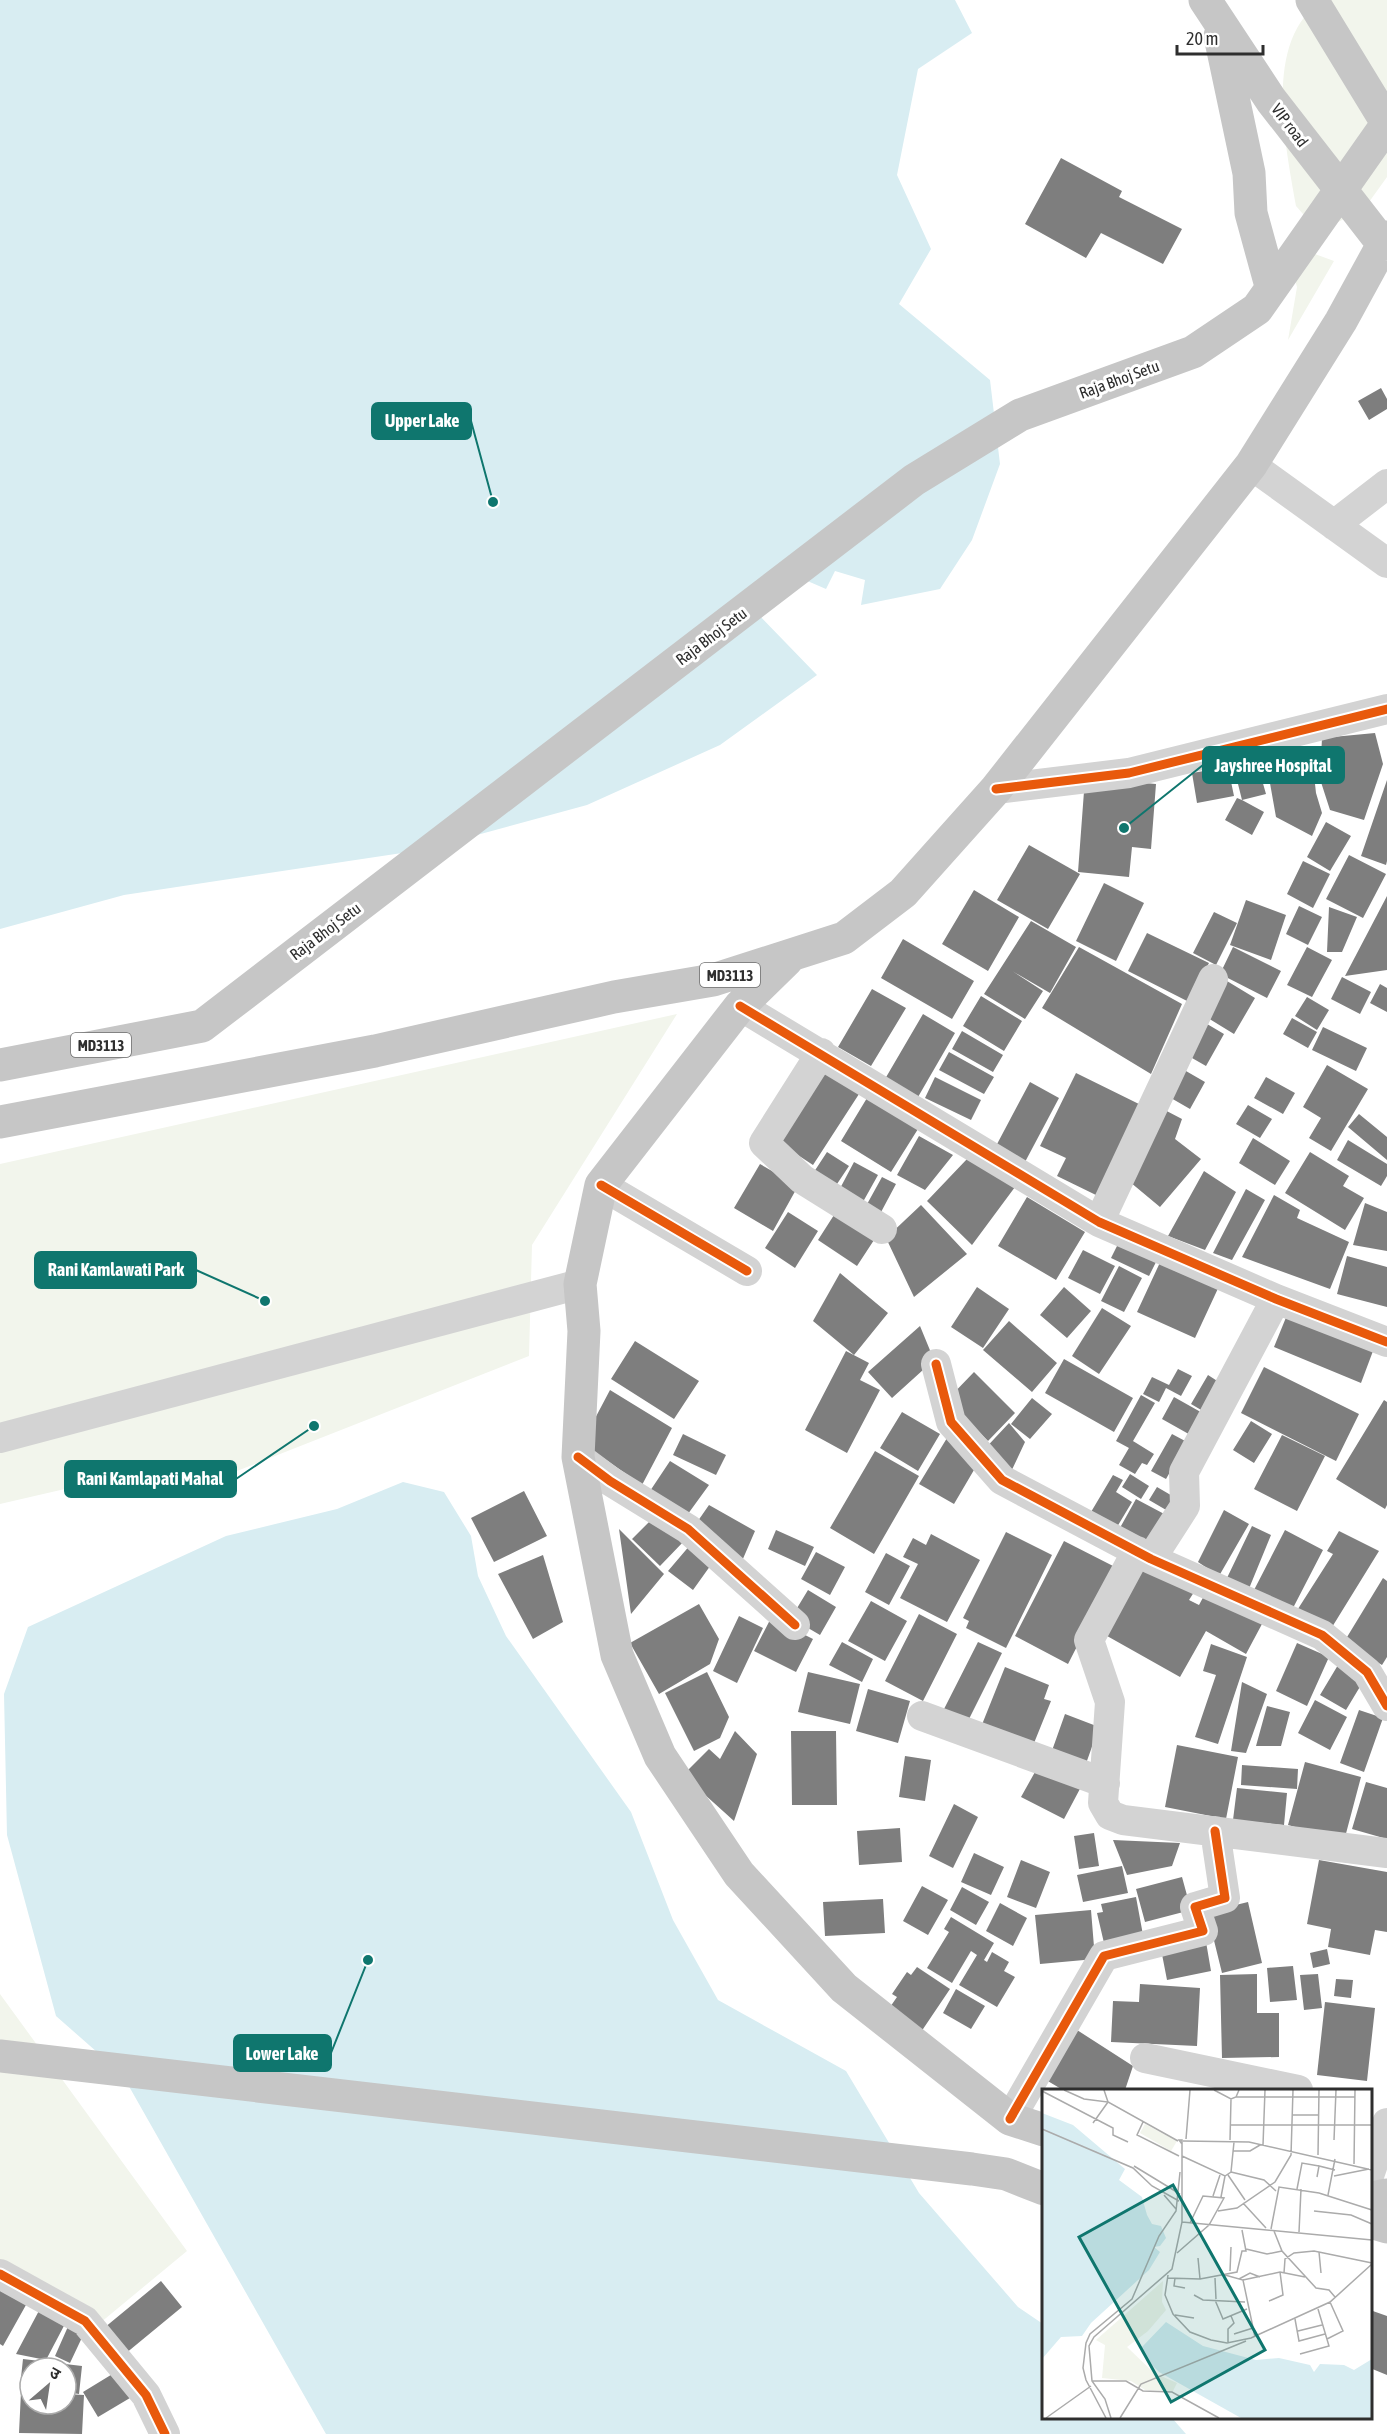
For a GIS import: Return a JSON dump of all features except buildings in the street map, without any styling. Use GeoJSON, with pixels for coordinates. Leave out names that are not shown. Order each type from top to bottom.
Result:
{"type":"FeatureCollection","features":[{"type":"Feature","properties":{"kind":"main road"},"geometry":{"type":"LineString","coordinates":[[1312,0],[1387,124]]}},
{"type":"Feature","properties":{"kind":"main road"},"geometry":{"type":"LineString","coordinates":[[1210,8],[1249,173],[1251,213],[1264,298]]}},
{"type":"Feature","properties":{"kind":"main road","name":"VIP road"},"geometry":{"type":"LineString","coordinates":[[1210,8],[1271,100],[1340,191],[1385,241]]}},
{"type":"Feature","properties":{"kind":"main road","name":"Raja Bhoj Setu"},"geometry":{"type":"LineString","coordinates":[[0,1065],[202,1026],[914,480],[1020,415],[1194,352],[1264,298],[1387,124]]}},
{"type":"Feature","properties":{"kind":"main road"},"geometry":{"type":"LineString","coordinates":[[1251,465],[1341,321],[1385,241]]}},
{"type":"Feature","properties":{"kind":"main road","name":"MD3113"},"geometry":{"type":"LineString","coordinates":[[0,1122],[375,1051],[614,997],[713,980],[791,957],[844,938],[903,893],[996,789],[1251,465]]}},
{"type":"Feature","properties":{"kind":"main road"},"geometry":{"type":"LineString","coordinates":[[791,957],[740,1006],[601,1185],[580,1284],[584,1331],[578,1457],[617,1655],[660,1756],[740,1874],[844,1988],[1010,2119],[1042,2129]]}},
{"type":"Feature","properties":{"kind":"main road"},"geometry":{"type":"LineString","coordinates":[[0,2056],[972,2169],[1006,2174],[1042,2188]]}},
{"type":"Feature","properties":{"kind":"main road"},"geometry":{"type":"LineString","coordinates":[[1372,2202],[1377,2197],[1387,2195]]}},
{"type":"Feature","properties":{"kind":"main road"},"geometry":{"type":"LineString","coordinates":[[1372,2222],[1387,2227]]}},
{"type":"Feature","properties":{"kind":"street"},"geometry":{"type":"LineString","coordinates":[[1251,465],[1387,562]]}},
{"type":"Feature","properties":{"kind":"street"},"geometry":{"type":"LineString","coordinates":[[1334,525],[1387,484]]}},
{"type":"Feature","properties":{"kind":"street"},"geometry":{"type":"LineString","coordinates":[[996,789],[1129,772],[1387,709]]}},
{"type":"Feature","properties":{"kind":"street"},"geometry":{"type":"LineString","coordinates":[[1099,1222],[1213,979]]}},
{"type":"Feature","properties":{"kind":"street"},"geometry":{"type":"LineString","coordinates":[[740,1006],[1099,1222],[1276,1299],[1387,1342]]}},
{"type":"Feature","properties":{"kind":"street"},"geometry":{"type":"LineString","coordinates":[[821,1053],[764,1143],[802,1179],[882,1229]]}},
{"type":"Feature","properties":{"kind":"street"},"geometry":{"type":"LineString","coordinates":[[601,1185],[747,1271]]}},
{"type":"Feature","properties":{"kind":"street"},"geometry":{"type":"LineString","coordinates":[[0,1438],[580,1284]]}},
{"type":"Feature","properties":{"kind":"street"},"geometry":{"type":"LineString","coordinates":[[1276,1299],[1184,1472],[1185,1506],[1144,1555],[1089,1640],[1110,1702],[1103,1803],[1110,1815],[1123,1821],[1387,1853]]}},
{"type":"Feature","properties":{"kind":"street"},"geometry":{"type":"LineString","coordinates":[[936,1364],[951,1422],[1002,1480],[1144,1555],[1322,1635],[1367,1672],[1387,1706]]}},
{"type":"Feature","properties":{"kind":"street"},"geometry":{"type":"LineString","coordinates":[[578,1457],[610,1481],[688,1529],[795,1625]]}},
{"type":"Feature","properties":{"kind":"street"},"geometry":{"type":"LineString","coordinates":[[922,1716],[1105,1783]]}},
{"type":"Feature","properties":{"kind":"street"},"geometry":{"type":"LineString","coordinates":[[1010,2119],[1104,1956],[1203,1931],[1195,1907],[1225,1898],[1215,1831]]}},
{"type":"Feature","properties":{"kind":"street"},"geometry":{"type":"LineString","coordinates":[[1145,2058],[1289,2089]]}},
{"type":"Feature","properties":{"kind":"street"},"geometry":{"type":"LineString","coordinates":[[1372,2106],[1387,2110]]}},
{"type":"Feature","properties":{"kind":"street"},"geometry":{"type":"LineString","coordinates":[[1372,2170],[1387,2123]]}},
{"type":"Feature","properties":{"kind":"street"},"geometry":{"type":"LineString","coordinates":[[0,2274],[85,2321],[146,2395],[165,2434]]}},
{"type":"Feature","properties":{"kind":"shaded area"},"geometry":{"type":"Polygon","coordinates":[[[0,0],[955,0],[972,33],[918,69],[897,175],[931,249],[899,304],[990,380],[1000,464],[972,540],[940,589],[861,605],[865,580],[835,571],[826,589],[782,570],[754,610],[817,675],[720,745],[587,805],[422,850],[124,895],[0,929],[0,0]]]}},
{"type":"Feature","properties":{"kind":"shaded area"},"geometry":{"type":"Polygon","coordinates":[[[1325,0],[1387,0],[1387,177],[1364,209],[1336,223],[1310,222],[1296,206],[1284,125],[1285,65],[1292,39],[1305,17],[1325,0]]]}},
{"type":"Feature","properties":{"kind":"shaded area"},"geometry":{"type":"Polygon","coordinates":[[[1285,243],[1334,261],[1288,340],[1297,287],[1285,243]]]}},
{"type":"Feature","properties":{"kind":"shaded area"},"geometry":{"type":"Polygon","coordinates":[[[677,1014],[532,1245],[529,1356],[191,1489],[173,1464],[0,1504],[0,1164],[677,1014]]]}},
{"type":"Feature","properties":{"kind":"shaded area"},"geometry":{"type":"Polygon","coordinates":[[[403,1482],[444,1492],[471,1536],[478,1576],[506,1636],[631,1812],[673,1920],[718,2000],[846,2071],[919,2193],[1018,2307],[1042,2323],[1042,2419],[1173,2419],[1186,2434],[326,2434],[122,2074],[56,2016],[7,1835],[4,1694],[28,1627],[226,1536],[337,1509],[403,1482]]]}},
{"type":"Feature","properties":{"kind":"shaded area"},"geometry":{"type":"Polygon","coordinates":[[[0,1994],[187,2251],[100,2323],[0,2263],[0,1994]]]}},
{"type":"Feature","properties":{"kind":"cycle path"},"geometry":{"type":"LineString","coordinates":[[996,789],[1129,773],[1387,709]]}},
{"type":"Feature","properties":{"kind":"cycle path"},"geometry":{"type":"LineString","coordinates":[[740,1006],[1099,1222],[1276,1299],[1387,1342]]}},
{"type":"Feature","properties":{"kind":"cycle path"},"geometry":{"type":"LineString","coordinates":[[601,1185],[747,1271]]}},
{"type":"Feature","properties":{"kind":"cycle path"},"geometry":{"type":"LineString","coordinates":[[936,1364],[951,1422],[1002,1480],[1151,1559],[1322,1635],[1367,1672],[1387,1706]]}},
{"type":"Feature","properties":{"kind":"cycle path"},"geometry":{"type":"LineString","coordinates":[[578,1457],[610,1481],[688,1529],[795,1625]]}},
{"type":"Feature","properties":{"kind":"cycle path"},"geometry":{"type":"LineString","coordinates":[[1010,2119],[1104,1956],[1203,1931],[1195,1907],[1225,1898],[1215,1831]]}},
{"type":"Feature","properties":{"kind":"cycle path"},"geometry":{"type":"LineString","coordinates":[[0,2274],[85,2321],[146,2395],[165,2434]]}},
{"type":"Feature","properties":{"kind":"place","name":"Upper Lake"},"geometry":{"type":"Point","coordinates":[493,502]}},
{"type":"Feature","properties":{"kind":"place","name":"Jayshree Hospital"},"geometry":{"type":"Point","coordinates":[1124,828]}},
{"type":"Feature","properties":{"kind":"place","name":"Rani Kamlawati Park"},"geometry":{"type":"Point","coordinates":[265,1301]}},
{"type":"Feature","properties":{"kind":"place","name":"Rani Kamlapati Mahal"},"geometry":{"type":"Point","coordinates":[314,1426]}},
{"type":"Feature","properties":{"kind":"place","name":"Lower Lake"},"geometry":{"type":"Point","coordinates":[368,1960]}}]}
